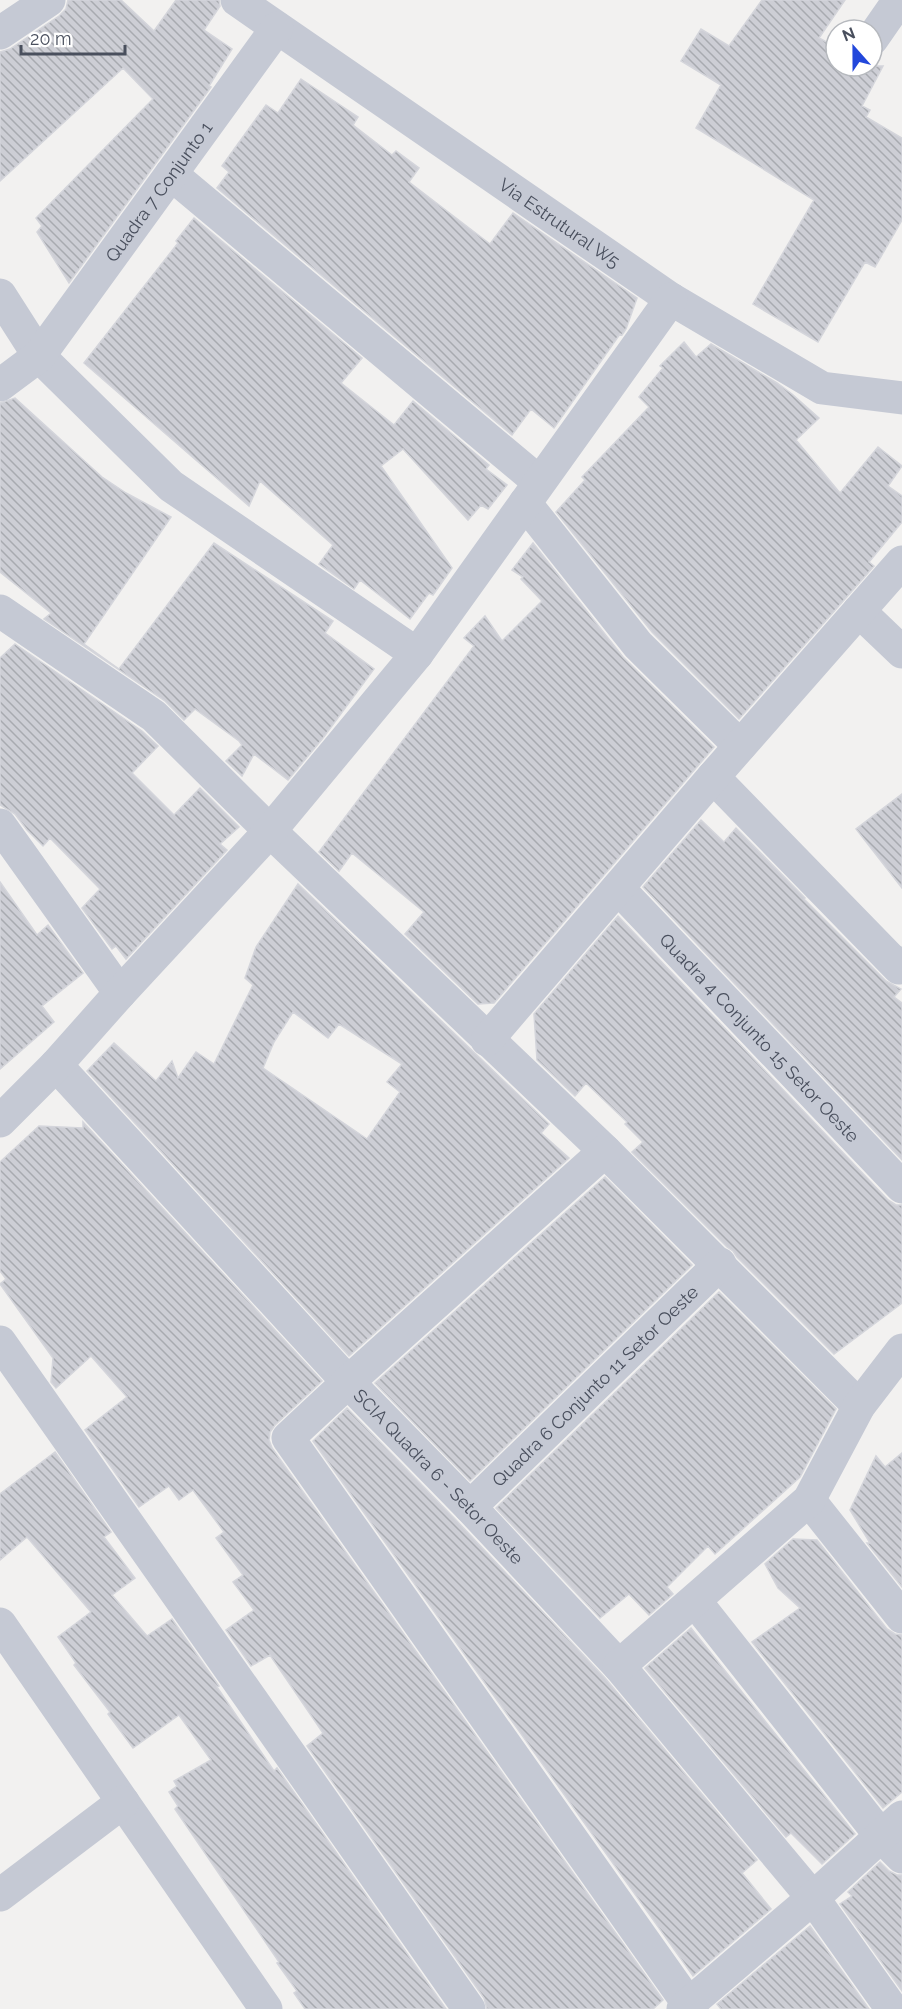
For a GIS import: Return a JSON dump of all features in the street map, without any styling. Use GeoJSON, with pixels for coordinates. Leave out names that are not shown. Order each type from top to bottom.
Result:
{"type":"FeatureCollection","features":[{"type":"Feature","properties":{"kind":"street"},"geometry":{"type":"LineString","coordinates":[[0,33],[50,0]]}},
{"type":"Feature","properties":{"kind":"street","name":"Via Estrutural W5"},"geometry":{"type":"LineString","coordinates":[[237,0],[671,299],[822,388],[902,398]]}},
{"type":"Feature","properties":{"kind":"street"},"geometry":{"type":"LineString","coordinates":[[884,22],[899,0]]}},
{"type":"Feature","properties":{"kind":"street","name":"Quadra 7 Conjunto 1"},"geometry":{"type":"LineString","coordinates":[[0,385],[39,356],[277,28]]}},
{"type":"Feature","properties":{"kind":"street"},"geometry":{"type":"LineString","coordinates":[[171,174],[532,493],[638,645],[740,746]]}},
{"type":"Feature","properties":{"kind":"street"},"geometry":{"type":"LineString","coordinates":[[0,295],[39,356],[171,486],[417,654]]}},
{"type":"Feature","properties":{"kind":"street"},"geometry":{"type":"LineString","coordinates":[[0,1121],[56,1065],[270,831],[417,654],[671,299]]}},
{"type":"Feature","properties":{"kind":"street"},"geometry":{"type":"LineString","coordinates":[[487,1040],[902,562]]}},
{"type":"Feature","properties":{"kind":"street"},"geometry":{"type":"LineString","coordinates":[[0,611],[154,716],[487,1040],[605,1150],[860,1406]]}},
{"type":"Feature","properties":{"kind":"street"},"geometry":{"type":"LineString","coordinates":[[858,611],[902,652]]}},
{"type":"Feature","properties":{"kind":"street"},"geometry":{"type":"LineString","coordinates":[[713,777],[899,968],[902,963]]}},
{"type":"Feature","properties":{"kind":"street"},"geometry":{"type":"LineString","coordinates":[[0,825],[120,993]]}},
{"type":"Feature","properties":{"kind":"street","name":"Quadra 4 Conjunto 15 Setor Oeste"},"geometry":{"type":"LineString","coordinates":[[618,888],[902,1187]]}},
{"type":"Feature","properties":{"kind":"street","name":"SCIA Quadra 6 - Setor Oeste"},"geometry":{"type":"LineString","coordinates":[[56,1065],[348,1382],[620,1666],[813,1898],[892,2009]]}},
{"type":"Feature","properties":{"kind":"street"},"geometry":{"type":"LineString","coordinates":[[605,1150],[288,1438],[688,2007],[813,1898],[895,1836],[694,1601]]}},
{"type":"Feature","properties":{"kind":"street","name":"Quadra 6 Conjunto 11 Setor Oeste"},"geometry":{"type":"LineString","coordinates":[[470,1507],[720,1264]]}},
{"type":"Feature","properties":{"kind":"street"},"geometry":{"type":"LineString","coordinates":[[0,1342],[469,2009]]}},
{"type":"Feature","properties":{"kind":"street"},"geometry":{"type":"LineString","coordinates":[[620,1666],[809,1500],[860,1406],[902,1350]]}},
{"type":"Feature","properties":{"kind":"street"},"geometry":{"type":"LineString","coordinates":[[809,1500],[902,1617]]}},
{"type":"Feature","properties":{"kind":"street"},"geometry":{"type":"LineString","coordinates":[[0,1624],[266,2009]]}},
{"type":"Feature","properties":{"kind":"street"},"geometry":{"type":"LineString","coordinates":[[0,1895],[123,1802]]}},
{"type":"Feature","properties":{"kind":"building"},"geometry":{"type":"Polygon","coordinates":[[[68,0],[121,0],[154,31],[176,0],[219,0],[220,6],[204,30],[232,49],[209,86],[211,87],[69,283],[37,232],[42,226],[36,218],[153,99],[123,68],[0,181],[0,52],[10,49],[59,16],[66,9],[68,0]]]}},
{"type":"Feature","properties":{"kind":"building"},"geometry":{"type":"Polygon","coordinates":[[[762,0],[845,0],[833,18],[824,18],[824,31],[819,38],[824,41],[824,78],[877,78],[862,106],[870,110],[866,117],[902,138],[902,220],[875,267],[865,262],[818,342],[753,304],[814,200],[696,128],[721,85],[681,61],[701,29],[729,46],[762,0]]]}},
{"type":"Feature","properties":{"kind":"building"},"geometry":{"type":"Polygon","coordinates":[[[301,79],[358,117],[353,125],[392,155],[396,151],[419,168],[409,182],[490,244],[513,213],[637,298],[626,329],[622,335],[620,334],[554,428],[531,409],[512,435],[217,188],[229,172],[222,166],[266,105],[278,113],[301,79]]]}},
{"type":"Feature","properties":{"kind":"building"},"geometry":{"type":"Polygon","coordinates":[[[194,218],[362,358],[341,383],[394,425],[413,401],[489,465],[486,469],[507,485],[488,509],[481,505],[468,520],[403,449],[381,466],[452,568],[433,595],[429,593],[410,619],[360,580],[354,589],[319,564],[333,545],[260,481],[249,506],[84,363],[178,243],[176,241],[194,218]]]}},
{"type":"Feature","properties":{"kind":"building"},"geometry":{"type":"Polygon","coordinates":[[[684,342],[696,357],[711,344],[777,383],[819,418],[796,440],[840,493],[878,447],[902,466],[888,486],[902,496],[902,522],[869,562],[874,566],[739,719],[652,632],[556,512],[585,480],[582,477],[649,407],[639,397],[663,368],[660,366],[684,342]]]}},
{"type":"Feature","properties":{"kind":"building"},"geometry":{"type":"Polygon","coordinates":[[[15,398],[102,477],[126,493],[171,517],[84,644],[119,669],[214,543],[333,621],[325,633],[374,669],[323,738],[288,780],[254,754],[242,776],[226,761],[242,745],[239,741],[195,709],[184,720],[165,701],[44,619],[51,613],[0,572],[0,403],[15,398]]]}},
{"type":"Feature","properties":{"kind":"building"},"geometry":{"type":"Polygon","coordinates":[[[533,543],[623,657],[714,747],[494,1003],[478,1004],[405,934],[424,912],[352,853],[339,871],[319,852],[474,646],[464,638],[485,616],[502,641],[542,601],[521,579],[523,577],[512,570],[533,543]]]}},
{"type":"Feature","properties":{"kind":"building"},"geometry":{"type":"Polygon","coordinates":[[[15,644],[142,731],[158,746],[132,773],[174,815],[200,788],[239,827],[220,844],[227,850],[126,959],[116,946],[112,949],[82,908],[100,889],[50,838],[43,846],[15,814],[0,805],[0,658],[15,644]]]}},
{"type":"Feature","properties":{"kind":"building"},"geometry":{"type":"Polygon","coordinates":[[[902,794],[902,888],[856,829],[902,794]]]}},
{"type":"Feature","properties":{"kind":"building"},"geometry":{"type":"Polygon","coordinates":[[[701,820],[724,842],[736,828],[886,981],[901,989],[894,997],[902,1003],[902,1160],[643,887],[701,820]]]}},
{"type":"Feature","properties":{"kind":"building"},"geometry":{"type":"Polygon","coordinates":[[[0,882],[37,935],[48,925],[83,973],[42,1006],[54,1022],[0,1069],[0,882]]]}},
{"type":"Feature","properties":{"kind":"building"},"geometry":{"type":"Polygon","coordinates":[[[298,884],[549,1124],[541,1133],[569,1158],[349,1356],[87,1071],[114,1043],[156,1081],[172,1061],[178,1078],[196,1052],[214,1064],[253,985],[245,978],[256,947],[298,884]],[[293,1012],[274,1042],[263,1068],[367,1139],[400,1092],[387,1082],[402,1064],[339,1024],[328,1038],[293,1012]]]}},
{"type":"Feature","properties":{"kind":"building"},"geometry":{"type":"Polygon","coordinates":[[[618,916],[888,1200],[896,1205],[902,1205],[902,1303],[834,1354],[632,1152],[643,1142],[625,1124],[627,1122],[586,1083],[575,1096],[537,1060],[534,1014],[618,916]]]}},
{"type":"Feature","properties":{"kind":"building"},"geometry":{"type":"Polygon","coordinates":[[[83,1122],[322,1381],[275,1425],[270,1432],[269,1440],[272,1448],[663,2000],[653,2009],[487,2009],[484,1998],[307,1746],[323,1733],[270,1655],[251,1666],[226,1630],[254,1610],[233,1582],[243,1575],[216,1538],[224,1532],[193,1490],[179,1500],[169,1486],[139,1507],[85,1430],[127,1397],[91,1356],[56,1388],[51,1382],[53,1358],[0,1284],[6,1279],[0,1271],[0,1162],[39,1126],[83,1128],[83,1122]]]}},
{"type":"Feature","properties":{"kind":"building"},"geometry":{"type":"Polygon","coordinates":[[[605,1177],[692,1265],[470,1481],[375,1383],[605,1177]]]}},
{"type":"Feature","properties":{"kind":"building"},"geometry":{"type":"Polygon","coordinates":[[[719,1292],[836,1409],[800,1477],[715,1554],[708,1546],[667,1587],[673,1594],[649,1615],[629,1594],[600,1618],[496,1508],[719,1292]]]}},
{"type":"Feature","properties":{"kind":"building"},"geometry":{"type":"Polygon","coordinates":[[[347,1408],[605,1678],[757,1860],[742,1873],[771,1909],[693,1976],[313,1441],[347,1408]]]}},
{"type":"Feature","properties":{"kind":"building"},"geometry":{"type":"Polygon","coordinates":[[[55,1452],[111,1532],[104,1537],[135,1578],[112,1595],[147,1636],[172,1619],[274,1771],[277,1768],[446,2009],[305,2009],[294,1993],[297,1991],[277,1963],[279,1962],[175,1809],[178,1806],[169,1792],[177,1786],[174,1781],[211,1760],[179,1715],[133,1748],[108,1714],[110,1712],[74,1665],[76,1663],[58,1637],[91,1612],[27,1537],[0,1560],[0,1494],[55,1452]]]}},
{"type":"Feature","properties":{"kind":"building"},"geometry":{"type":"Polygon","coordinates":[[[902,1453],[902,1587],[867,1543],[870,1543],[850,1510],[876,1456],[885,1467],[902,1453]]]}},
{"type":"Feature","properties":{"kind":"building"},"geometry":{"type":"Polygon","coordinates":[[[793,1539],[817,1540],[887,1629],[902,1635],[902,1792],[883,1808],[752,1642],[800,1608],[778,1588],[765,1564],[793,1539]]]}},
{"type":"Feature","properties":{"kind":"building"},"geometry":{"type":"Polygon","coordinates":[[[691,1628],[855,1834],[822,1864],[791,1833],[786,1837],[645,1668],[691,1628]]]}},
{"type":"Feature","properties":{"kind":"building"},"geometry":{"type":"Polygon","coordinates":[[[880,1862],[889,1871],[902,1875],[902,1991],[840,1904],[852,1896],[848,1892],[880,1862]]]}},
{"type":"Feature","properties":{"kind":"building"},"geometry":{"type":"Polygon","coordinates":[[[810,1926],[869,2009],[721,2009],[717,2004],[810,1926]]]}}]}
